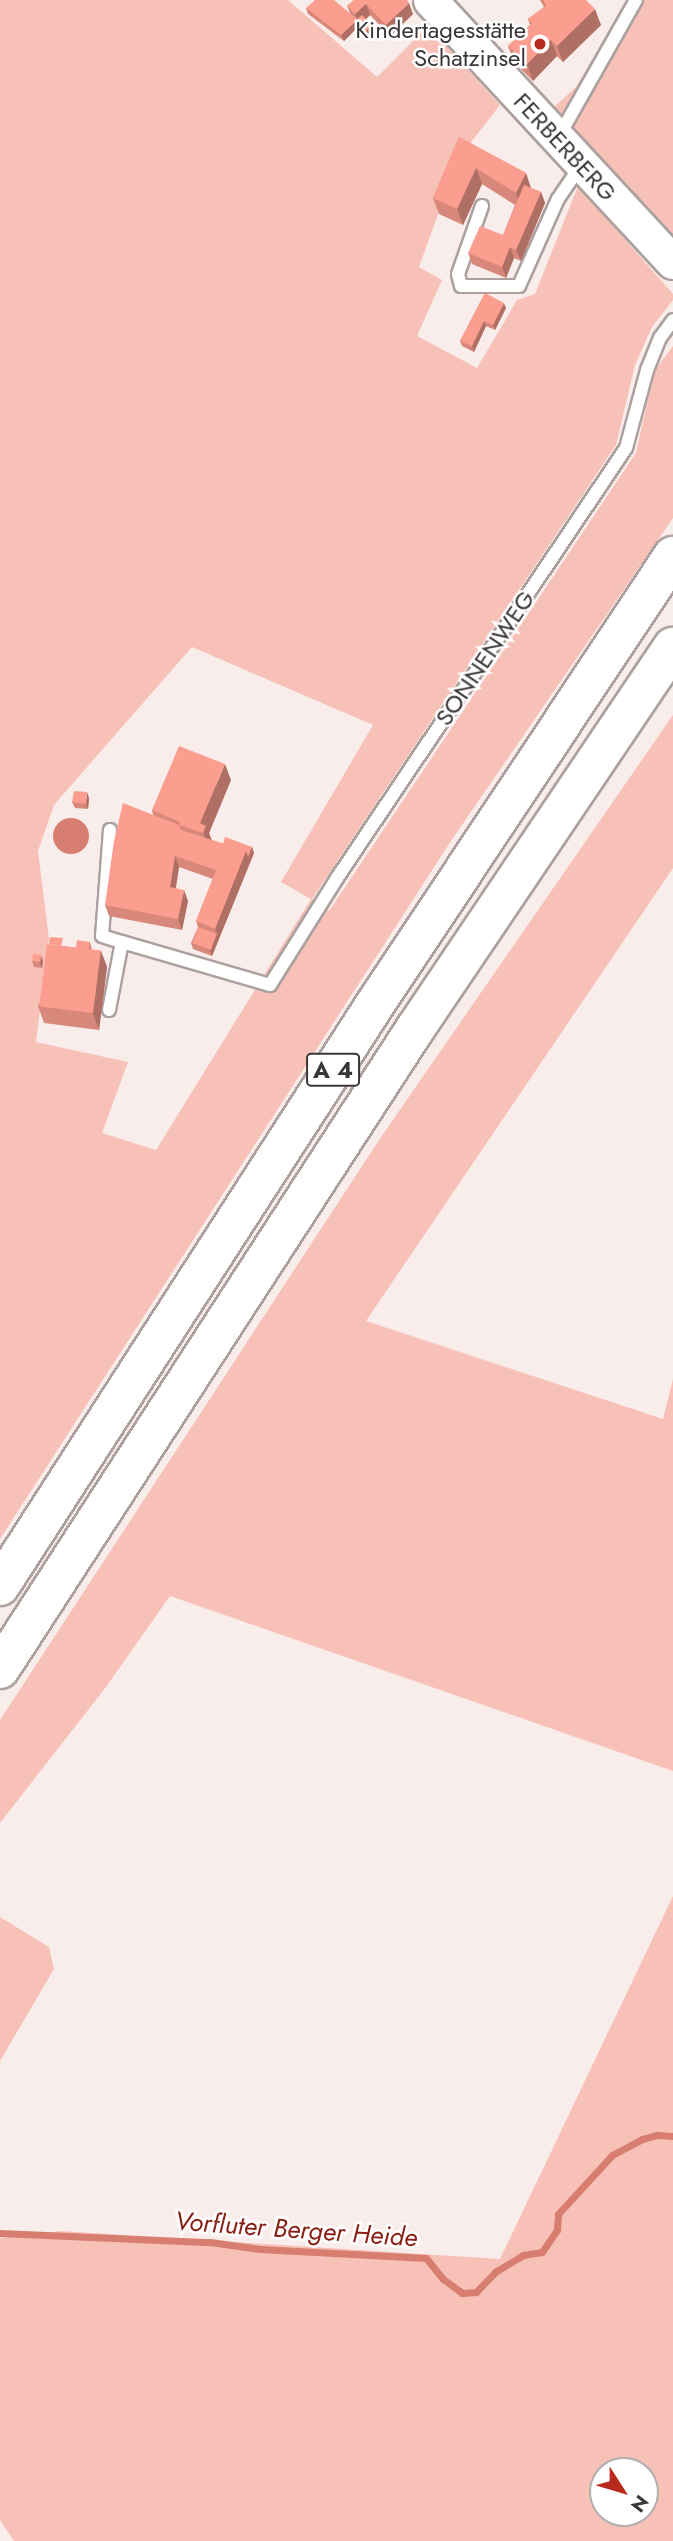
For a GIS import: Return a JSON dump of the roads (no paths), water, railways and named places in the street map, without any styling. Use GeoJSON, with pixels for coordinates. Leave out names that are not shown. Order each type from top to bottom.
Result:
{"type":"FeatureCollection","features":[{"type":"Feature","properties":{"kind":"highway","name":"A 4"},"geometry":{"type":"LineString","coordinates":[[0,1586],[364,1021],[673,556]]}},
{"type":"Feature","properties":{"kind":"highway","name":"A 4"},"geometry":{"type":"LineString","coordinates":[[0,1669],[415,1029],[673,647]]}},
{"type":"Feature","properties":{"kind":"street","name":"FERBERBERG"},"geometry":{"type":"LineString","coordinates":[[430,0],[673,262]]}},
{"type":"Feature","properties":{"kind":"lane"},"geometry":{"type":"LineString","coordinates":[[558,139],[636,0]]}},
{"type":"Feature","properties":{"kind":"lane"},"geometry":{"type":"LineString","coordinates":[[482,206],[458,274],[461,286],[519,286],[558,199],[581,164]]}},
{"type":"Feature","properties":{"kind":"lane","name":"SONNENWEG"},"geometry":{"type":"LineString","coordinates":[[122,942],[270,985],[337,878],[626,448],[647,370],[660,338],[673,320]]}},
{"type":"Feature","properties":{"kind":"lane"},"geometry":{"type":"LineString","coordinates":[[109,1010],[122,942],[102,936],[110,830]]}},
{"type":"Feature","properties":{"kind":"waterway","name":"Vorfluter Berger Heide"},"geometry":{"type":"LineString","coordinates":[[0,2233],[210,2242],[260,2249],[426,2258],[443,2279],[462,2293],[476,2292],[495,2272],[523,2255],[542,2252],[557,2230],[558,2214],[612,2155],[642,2139],[657,2135],[673,2136]]}},
{"type":"Feature","properties":{"kind":"place","name":"Kindertagesstätte Schatzinsel"},"geometry":{"type":"Point","coordinates":[540,44]}}]}
